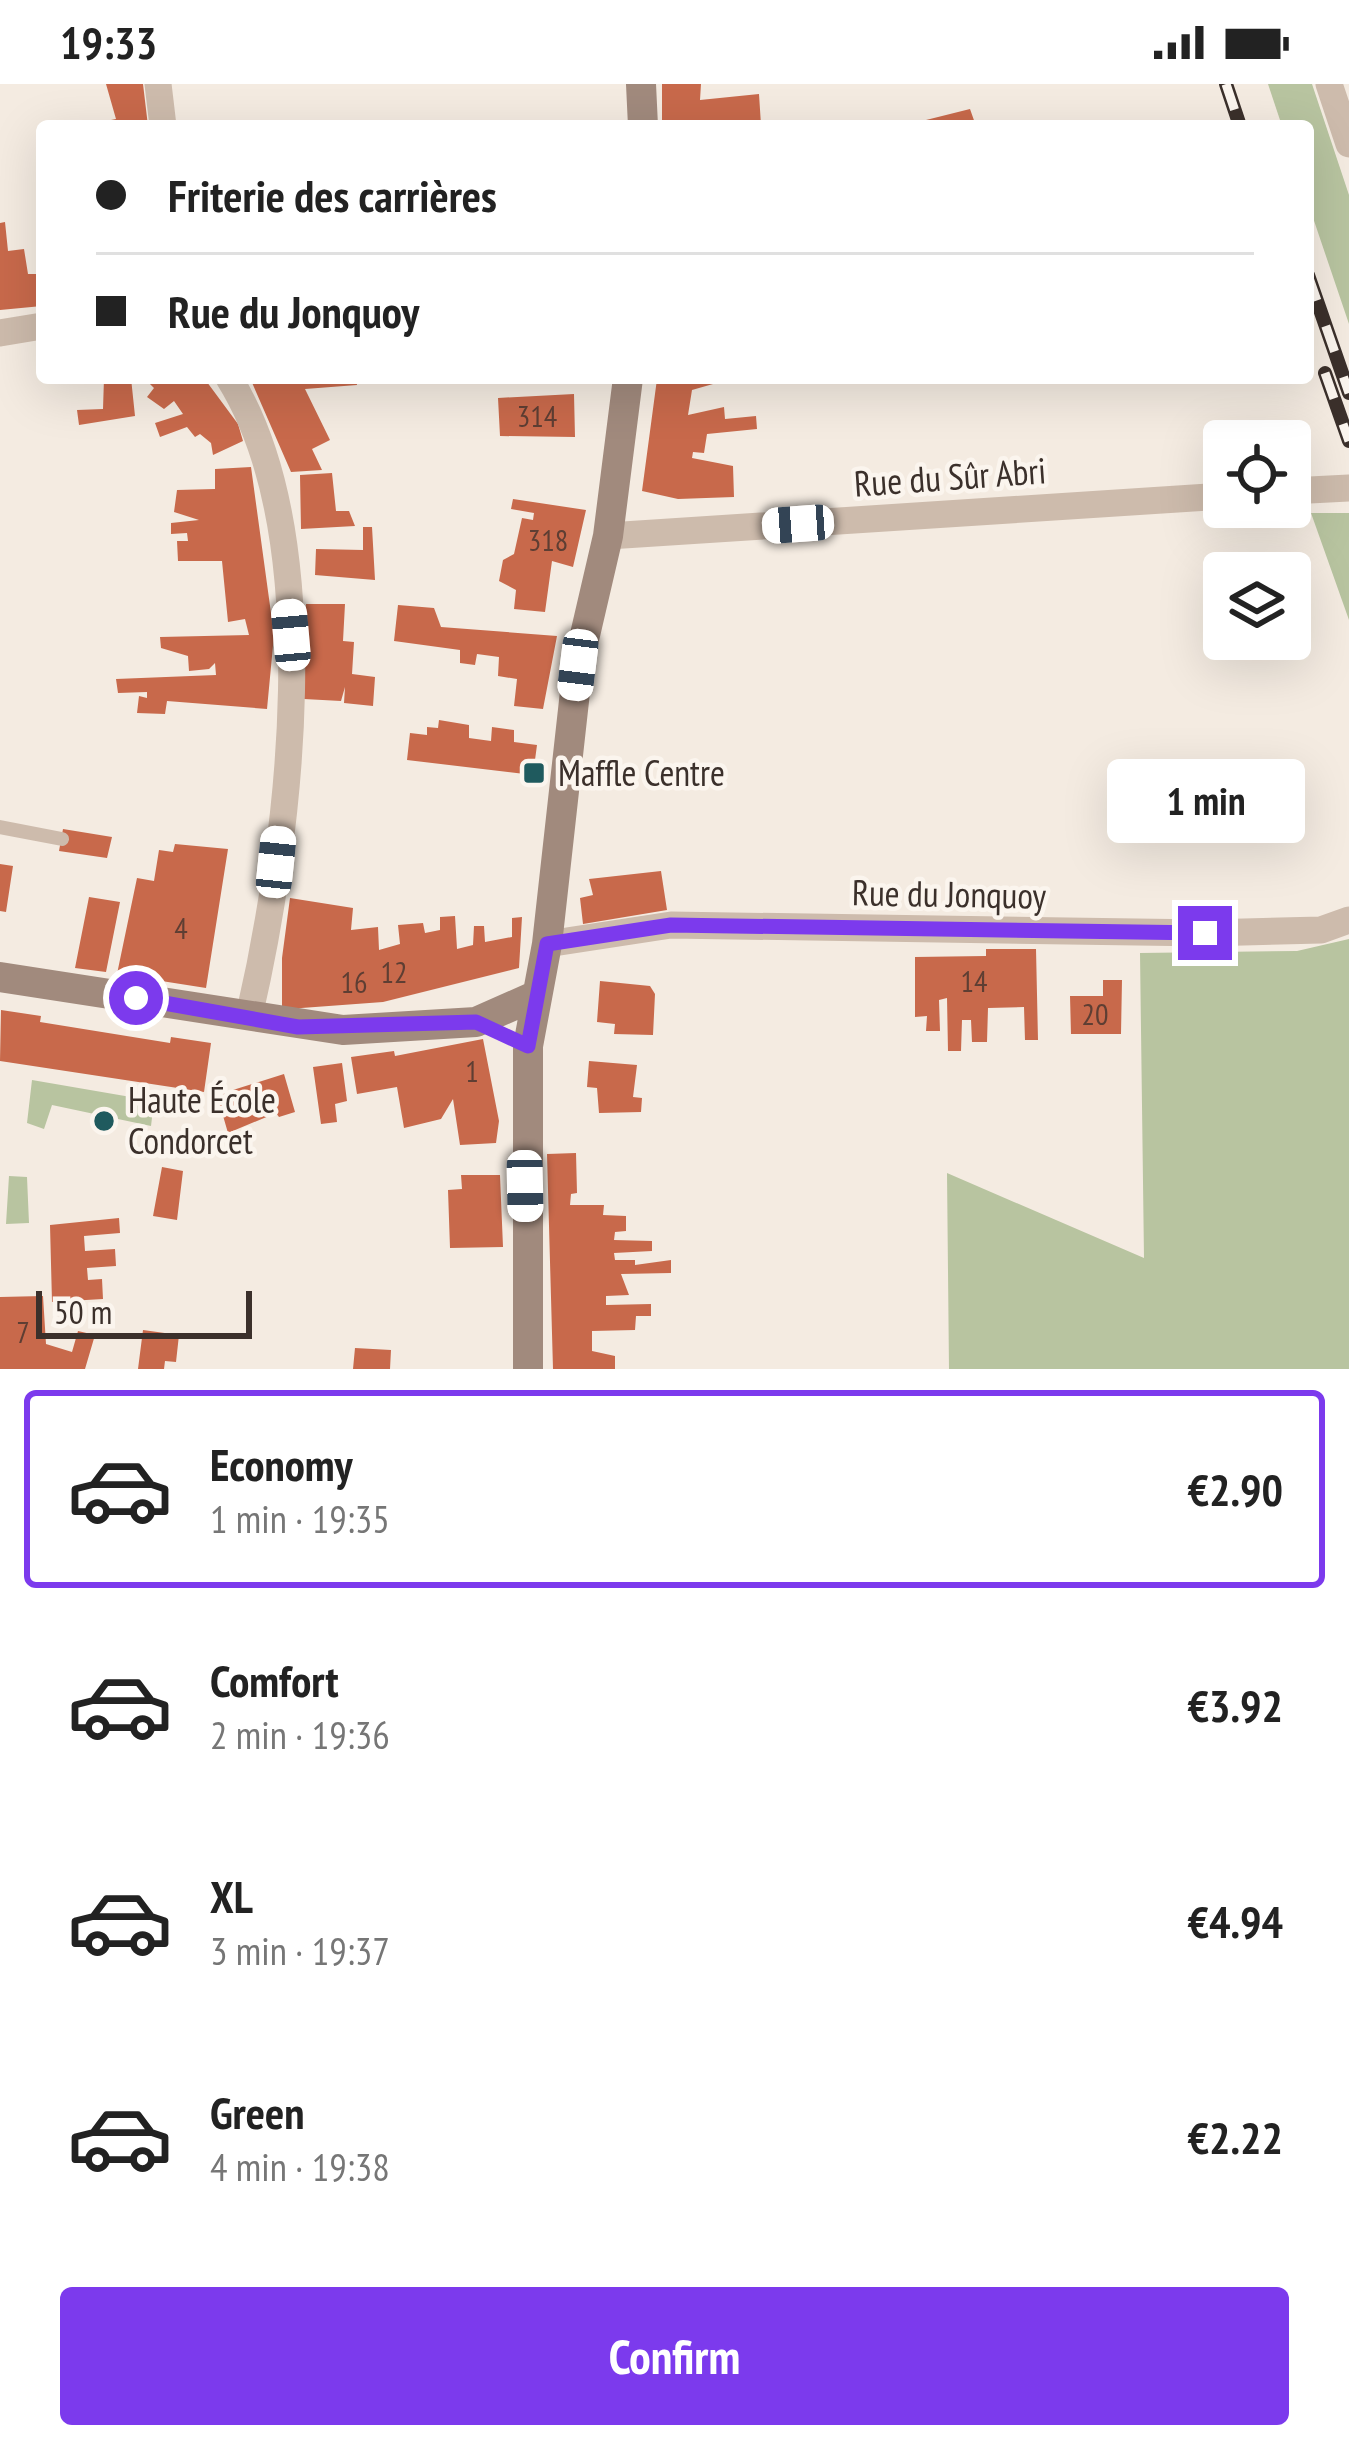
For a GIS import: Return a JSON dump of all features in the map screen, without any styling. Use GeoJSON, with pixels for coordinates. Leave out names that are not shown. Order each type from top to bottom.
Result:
{"type":"FeatureCollection","features":[{"type":"Feature","properties":{"kind":"street"},"geometry":{"type":"LineString","coordinates":[[158,84],[162,120]]}},
{"type":"Feature","properties":{"kind":"street"},"geometry":{"type":"LineString","coordinates":[[641,84],[643,120]]}},
{"type":"Feature","properties":{"kind":"street"},"geometry":{"type":"LineString","coordinates":[[1329,84],[1349,144]]}},
{"type":"Feature","properties":{"kind":"street"},"geometry":{"type":"LineString","coordinates":[[0,333],[36,327]]}},
{"type":"Feature","properties":{"kind":"street"},"geometry":{"type":"LineString","coordinates":[[232,384],[273,475],[291,635],[269,928],[249,1016]]}},
{"type":"Feature","properties":{"kind":"street"},"geometry":{"type":"LineString","coordinates":[[528,1369],[528,1046],[547,944],[578,665],[608,536],[627,384]]}},
{"type":"Feature","properties":{"kind":"street"},"geometry":{"type":"LineString","coordinates":[[1311,490],[1349,488]]}},
{"type":"Feature","properties":{"kind":"street","name":"Rue du Sûr Abri"},"geometry":{"type":"LineString","coordinates":[[608,536],[1203,497]]}},
{"type":"Feature","properties":{"kind":"street","name":"Rue du Jonquoy"},"geometry":{"type":"LineString","coordinates":[[547,944],[671,925],[1205,933],[1321,930],[1349,920]]}},
{"type":"Feature","properties":{"kind":"street"},"geometry":{"type":"LineString","coordinates":[[0,977],[343,1030],[476,1022],[537,995]]}},
{"type":"Feature","properties":{"kind":"street"},"geometry":{"type":"LineString","coordinates":[[476,1022],[528,1046]]}},
{"type":"Feature","properties":{"kind":"lane"},"geometry":{"type":"LineString","coordinates":[[0,827],[62,839]]}},
{"type":"Feature","properties":{"kind":"green space"},"geometry":{"type":"Polygon","coordinates":[[[1268,84],[1312,84],[1349,195],[1349,324],[1314,221],[1314,120],[1280,120],[1268,84]]]}},
{"type":"Feature","properties":{"kind":"green space"},"geometry":{"type":"Polygon","coordinates":[[[1311,513],[1349,513],[1349,620],[1311,513]]]}},
{"type":"Feature","properties":{"kind":"green space"},"geometry":{"type":"Polygon","coordinates":[[[1349,939],[1349,1369],[949,1369],[947,1173],[1144,1258],[1140,953],[1297,951],[1349,939]]]}},
{"type":"Feature","properties":{"kind":"green space"},"geometry":{"type":"Polygon","coordinates":[[[32,1080],[154,1101],[151,1126],[52,1105],[44,1129],[27,1123],[32,1080]]]}},
{"type":"Feature","properties":{"kind":"green space"},"geometry":{"type":"Polygon","coordinates":[[[9,1176],[27,1177],[29,1223],[6,1224],[9,1176]]]}},
{"type":"Feature","properties":{"kind":"building"},"geometry":{"type":"Polygon","coordinates":[[[106,84],[143,84],[147,120],[111,120],[116,119],[106,84]]]}},
{"type":"Feature","properties":{"kind":"building"},"geometry":{"type":"Polygon","coordinates":[[[662,84],[701,84],[700,100],[759,94],[761,120],[662,120],[662,84]]]}},
{"type":"Feature","properties":{"kind":"building"},"geometry":{"type":"Polygon","coordinates":[[[970,109],[974,120],[926,120],[970,109]]]}},
{"type":"Feature","properties":{"kind":"building"},"geometry":{"type":"Polygon","coordinates":[[[5,222],[8,251],[24,249],[28,274],[36,274],[36,307],[0,310],[0,223],[5,222]]]}},
{"type":"Feature","properties":{"kind":"building"},"geometry":{"type":"Polygon","coordinates":[[[104,384],[132,384],[135,416],[79,425],[77,410],[103,409],[104,384]]]}},
{"type":"Feature","properties":{"kind":"building"},"geometry":{"type":"Polygon","coordinates":[[[150,384],[208,384],[238,424],[243,441],[213,455],[211,443],[200,434],[195,437],[187,427],[160,437],[155,423],[183,414],[174,401],[164,409],[147,397],[154,388],[150,384]]]}},
{"type":"Feature","properties":{"kind":"building"},"geometry":{"type":"Polygon","coordinates":[[[253,384],[357,384],[305,389],[330,440],[312,449],[322,470],[291,472],[253,384]]]}},
{"type":"Feature","properties":{"kind":"building"},"geometry":{"type":"Polygon","coordinates":[[[656,384],[713,384],[692,390],[688,415],[724,407],[725,419],[756,416],[757,429],[707,434],[704,453],[693,452],[692,458],[733,466],[734,497],[678,499],[642,491],[656,384]]]}},
{"type":"Feature","properties":{"kind":"building"},"geometry":{"type":"Polygon","coordinates":[[[574,394],[575,437],[500,436],[498,398],[574,394]]]}},
{"type":"Feature","properties":{"kind":"building"},"geometry":{"type":"Polygon","coordinates":[[[251,467],[274,635],[267,709],[167,701],[165,714],[137,713],[139,696],[147,698],[147,692],[118,693],[116,679],[216,675],[215,663],[209,669],[189,671],[188,656],[161,648],[160,637],[249,635],[245,619],[228,622],[222,561],[178,561],[177,541],[188,541],[187,533],[171,534],[171,523],[199,520],[174,512],[177,490],[215,489],[215,469],[251,467]]]}},
{"type":"Feature","properties":{"kind":"building"},"geometry":{"type":"Polygon","coordinates":[[[332,473],[336,511],[349,511],[355,526],[301,529],[300,475],[332,473]]]}},
{"type":"Feature","properties":{"kind":"building"},"geometry":{"type":"Polygon","coordinates":[[[513,499],[586,510],[573,567],[552,561],[545,612],[514,609],[516,590],[499,581],[503,560],[514,554],[522,518],[533,520],[534,513],[511,509],[513,499]]]}},
{"type":"Feature","properties":{"kind":"building"},"geometry":{"type":"Polygon","coordinates":[[[363,527],[372,527],[375,580],[315,575],[316,549],[363,550],[363,527]]]}},
{"type":"Feature","properties":{"kind":"building"},"geometry":{"type":"Polygon","coordinates":[[[306,604],[345,604],[343,641],[354,642],[352,674],[375,677],[373,706],[344,703],[345,687],[341,701],[304,699],[306,604]]]}},
{"type":"Feature","properties":{"kind":"building"},"geometry":{"type":"Polygon","coordinates":[[[398,605],[434,608],[441,627],[557,636],[543,709],[514,706],[517,679],[498,676],[499,657],[477,654],[475,665],[460,663],[460,650],[394,641],[398,605]]]}},
{"type":"Feature","properties":{"kind":"building"},"geometry":{"type":"Polygon","coordinates":[[[439,720],[469,725],[469,738],[491,741],[492,727],[514,730],[514,742],[537,745],[533,775],[407,760],[410,733],[427,735],[427,727],[438,728],[439,720]]]}},
{"type":"Feature","properties":{"kind":"building"},"geometry":{"type":"Polygon","coordinates":[[[63,829],[112,837],[107,858],[59,851],[63,829]]]}},
{"type":"Feature","properties":{"kind":"building"},"geometry":{"type":"Polygon","coordinates":[[[175,844],[228,849],[206,988],[117,974],[137,878],[154,881],[159,850],[173,852],[175,844]]]}},
{"type":"Feature","properties":{"kind":"building"},"geometry":{"type":"Polygon","coordinates":[[[0,864],[13,866],[6,912],[0,911],[0,864]]]}},
{"type":"Feature","properties":{"kind":"building"},"geometry":{"type":"Polygon","coordinates":[[[661,871],[667,910],[583,924],[580,898],[593,895],[589,879],[661,871]]]}},
{"type":"Feature","properties":{"kind":"building"},"geometry":{"type":"Polygon","coordinates":[[[89,897],[120,902],[106,972],[75,968],[89,897]]]}},
{"type":"Feature","properties":{"kind":"building"},"geometry":{"type":"Polygon","coordinates":[[[290,898],[353,908],[351,930],[378,927],[379,950],[400,944],[398,925],[423,923],[425,933],[440,930],[440,917],[455,916],[457,949],[473,945],[474,926],[484,926],[485,942],[512,937],[512,918],[522,917],[519,968],[383,1002],[288,1009],[282,1006],[282,958],[290,898]]]}},
{"type":"Feature","properties":{"kind":"building"},"geometry":{"type":"Polygon","coordinates":[[[986,949],[1036,949],[1038,1040],[1025,1040],[1024,1007],[988,1008],[987,1042],[972,1042],[971,1020],[962,1020],[961,1051],[948,1051],[947,998],[939,1000],[940,1031],[926,1031],[927,1016],[915,1017],[915,957],[986,956],[986,949]]]}},
{"type":"Feature","properties":{"kind":"building"},"geometry":{"type":"Polygon","coordinates":[[[1103,980],[1122,980],[1121,1034],[1071,1034],[1070,996],[1103,996],[1103,980]]]}},
{"type":"Feature","properties":{"kind":"building"},"geometry":{"type":"Polygon","coordinates":[[[600,981],[650,986],[655,994],[653,1035],[614,1034],[615,1024],[597,1022],[600,981]]]}},
{"type":"Feature","properties":{"kind":"building"},"geometry":{"type":"Polygon","coordinates":[[[1,1010],[41,1016],[40,1022],[170,1043],[171,1037],[211,1043],[204,1092],[0,1061],[1,1010]]]}},
{"type":"Feature","properties":{"kind":"building"},"geometry":{"type":"Polygon","coordinates":[[[483,1039],[499,1121],[496,1143],[460,1145],[453,1099],[441,1119],[404,1128],[397,1087],[357,1094],[351,1057],[394,1051],[395,1056],[483,1039]]]}},
{"type":"Feature","properties":{"kind":"building"},"geometry":{"type":"Polygon","coordinates":[[[589,1061],[637,1065],[633,1097],[642,1098],[641,1112],[599,1113],[597,1088],[587,1087],[589,1061]]]}},
{"type":"Feature","properties":{"kind":"building"},"geometry":{"type":"Polygon","coordinates":[[[342,1063],[347,1101],[335,1104],[337,1122],[321,1124],[313,1067],[342,1063]]]}},
{"type":"Feature","properties":{"kind":"building"},"geometry":{"type":"Polygon","coordinates":[[[284,1074],[295,1112],[279,1117],[276,1113],[228,1133],[217,1095],[284,1074]]]}},
{"type":"Feature","properties":{"kind":"building"},"geometry":{"type":"Polygon","coordinates":[[[576,1153],[577,1193],[571,1194],[570,1205],[604,1205],[603,1215],[626,1216],[626,1231],[615,1232],[614,1240],[652,1241],[652,1251],[614,1253],[615,1260],[635,1260],[635,1265],[671,1260],[671,1273],[621,1274],[629,1295],[606,1296],[606,1305],[651,1304],[651,1316],[636,1316],[635,1330],[592,1331],[592,1351],[615,1356],[615,1369],[553,1369],[547,1154],[576,1153]]]}},
{"type":"Feature","properties":{"kind":"building"},"geometry":{"type":"Polygon","coordinates":[[[162,1167],[183,1171],[177,1220],[153,1216],[162,1167]]]}},
{"type":"Feature","properties":{"kind":"building"},"geometry":{"type":"Polygon","coordinates":[[[461,1175],[500,1175],[503,1247],[450,1248],[448,1190],[462,1189],[461,1175]]]}},
{"type":"Feature","properties":{"kind":"building"},"geometry":{"type":"Polygon","coordinates":[[[119,1218],[120,1233],[84,1236],[85,1251],[115,1249],[116,1266],[87,1268],[88,1280],[102,1279],[103,1299],[52,1302],[50,1225],[119,1218]]]}},
{"type":"Feature","properties":{"kind":"building"},"geometry":{"type":"Polygon","coordinates":[[[43,1296],[46,1344],[72,1352],[78,1331],[95,1335],[85,1369],[0,1369],[0,1297],[43,1296]]]}},
{"type":"Feature","properties":{"kind":"building"},"geometry":{"type":"Polygon","coordinates":[[[143,1330],[179,1335],[176,1362],[165,1361],[164,1369],[138,1369],[143,1330]]]}},
{"type":"Feature","properties":{"kind":"building"},"geometry":{"type":"Polygon","coordinates":[[[355,1348],[391,1350],[390,1369],[353,1369],[355,1348]]]}},
{"type":"Feature","properties":{"kind":"railway"},"geometry":{"type":"LineString","coordinates":[[1226,84],[1238,120]]}},
{"type":"Feature","properties":{"kind":"railway"},"geometry":{"type":"LineString","coordinates":[[1314,292],[1349,393]]}},
{"type":"Feature","properties":{"kind":"railway"},"geometry":{"type":"LineString","coordinates":[[1325,373],[1349,441]]}},
{"type":"Feature","properties":{"kind":"place","name":"Maffle Centre"},"geometry":{"type":"Point","coordinates":[534,773]}},
{"type":"Feature","properties":{"kind":"place","name":"Haute École Condorcet"},"geometry":{"type":"Point","coordinates":[104,1121]}},
{"type":"Feature","properties":{"kind":"route"},"geometry":{"type":"LineString","coordinates":[[136,998],[298,1027],[343,1030],[476,1022],[528,1046],[547,944],[671,925],[1205,933]]}}]}
